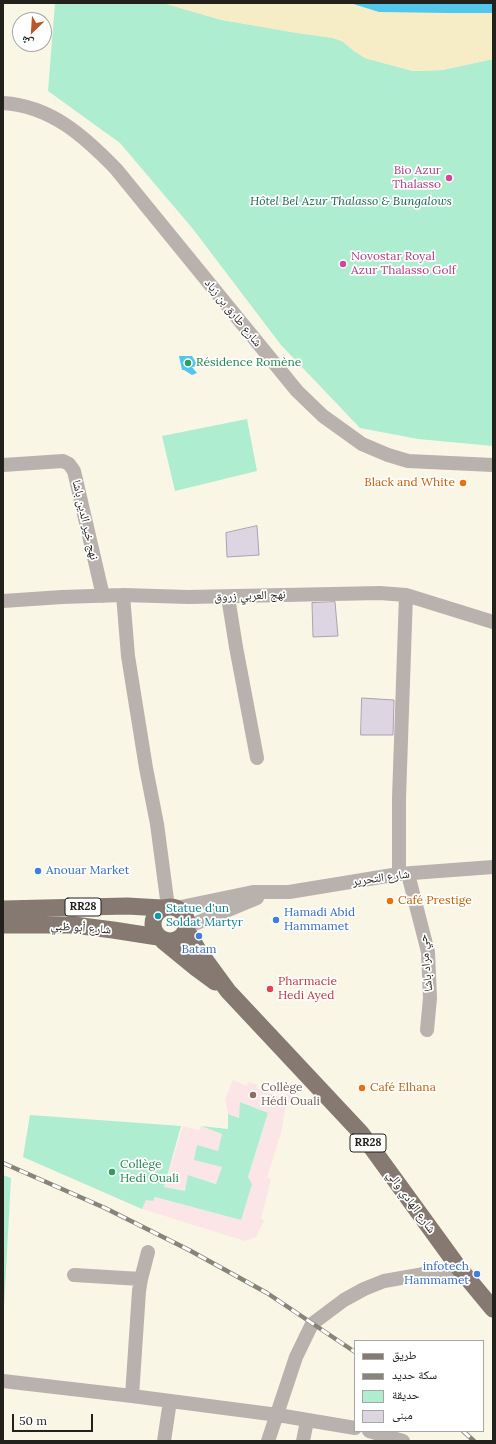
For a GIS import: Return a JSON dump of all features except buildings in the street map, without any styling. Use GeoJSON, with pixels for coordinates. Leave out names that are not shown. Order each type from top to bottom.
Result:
{"type":"FeatureCollection","features":[{"type":"Feature","properties":{"kind":"main road","name":"شارع أبو ظبي"},"geometry":{"type":"LineString","coordinates":[[3,909],[126,906],[169,908]]}},
{"type":"Feature","properties":{"kind":"main road","name":"RR28"},"geometry":{"type":"LineString","coordinates":[[161,939],[170,942],[177,940],[183,936],[187,929],[185,916],[181,911],[169,908]]}},
{"type":"Feature","properties":{"kind":"main road"},"geometry":{"type":"LineString","coordinates":[[161,939],[154,931],[152,925],[157,912],[169,908]]}},
{"type":"Feature","properties":{"kind":"main road","name":"شارع أبو ظبي"},"geometry":{"type":"LineString","coordinates":[[3,925],[74,926],[113,930],[161,939]]}},
{"type":"Feature","properties":{"kind":"main road","name":"شارع الهادي والي"},"geometry":{"type":"LineString","coordinates":[[187,929],[198,950],[228,991],[361,1133],[459,1268],[493,1309]]}},
{"type":"Feature","properties":{"kind":"main road","name":"شارع الهادي والي"},"geometry":{"type":"LineString","coordinates":[[161,939],[196,968],[228,991]]}},
{"type":"Feature","properties":{"kind":"street","name":"شارع طارق بن زياد"},"geometry":{"type":"LineString","coordinates":[[3,103],[29,108],[47,114],[76,132],[99,151],[116,169],[297,391],[323,416],[362,444],[388,455],[408,461],[493,465]]}},
{"type":"Feature","properties":{"kind":"street","name":"نهج خير الدين باشا"},"geometry":{"type":"LineString","coordinates":[[3,465],[63,461],[72,467],[103,596]]}},
{"type":"Feature","properties":{"kind":"street","name":"نهج العربي زروق"},"geometry":{"type":"LineString","coordinates":[[3,601],[123,595],[228,597],[358,594],[406,595],[493,622]]}},
{"type":"Feature","properties":{"kind":"street"},"geometry":{"type":"LineString","coordinates":[[123,595],[128,656],[146,768],[158,824],[169,908]]}},
{"type":"Feature","properties":{"kind":"street","name":"حي مراد باشا"},"geometry":{"type":"LineString","coordinates":[[406,595],[399,798],[403,874],[428,952],[430,998],[427,1030]]}},
{"type":"Feature","properties":{"kind":"street"},"geometry":{"type":"LineString","coordinates":[[228,597],[257,758]]}},
{"type":"Feature","properties":{"kind":"street","name":"شارع التحرير"},"geometry":{"type":"LineString","coordinates":[[169,908],[403,874],[493,867]]}},
{"type":"Feature","properties":{"kind":"street","name":"شارع التحرير"},"geometry":{"type":"LineString","coordinates":[[187,929],[253,896]]}},
{"type":"Feature","properties":{"kind":"street"},"geometry":{"type":"LineString","coordinates":[[132,1396],[141,1279],[148,1252]]}},
{"type":"Feature","properties":{"kind":"street"},"geometry":{"type":"LineString","coordinates":[[268,1441],[278,1415],[296,1357],[312,1324],[344,1300],[364,1289],[384,1281],[459,1268]]}},
{"type":"Feature","properties":{"kind":"street"},"geometry":{"type":"LineString","coordinates":[[74,1275],[141,1279]]}},
{"type":"Feature","properties":{"kind":"street"},"geometry":{"type":"LineString","coordinates":[[3,1381],[278,1415],[354,1428]]}},
{"type":"Feature","properties":{"kind":"street"},"geometry":{"type":"LineString","coordinates":[[164,1441],[170,1401]]}},
{"type":"Feature","properties":{"kind":"street"},"geometry":{"type":"LineString","coordinates":[[303,1441],[307,1421]]}},
{"type":"Feature","properties":{"kind":"street"},"geometry":{"type":"LineString","coordinates":[[374,1435],[403,1441]]}},
{"type":"Feature","properties":{"kind":"shaded area","name":"Collège Hedi Ouali"},"geometry":{"type":"Polygon","coordinates":[[[233,1080],[247,1086],[248,1082],[258,1085],[256,1088],[281,1097],[289,1093],[294,1098],[286,1105],[281,1133],[267,1177],[271,1179],[261,1218],[264,1221],[256,1237],[245,1241],[142,1209],[146,1200],[155,1197],[241,1220],[248,1178],[268,1114],[241,1102],[239,1118],[228,1114],[225,1099],[233,1080]]]}},
{"type":"Feature","properties":{"kind":"shaded area","name":"Collège Hedi Ouali"},"geometry":{"type":"Polygon","coordinates":[[[183,1126],[199,1130],[201,1126],[222,1134],[218,1151],[194,1160],[222,1167],[217,1184],[189,1175],[185,1191],[164,1187],[183,1126]]]}},
{"type":"Feature","properties":{"kind":"green space","name":"Hôtel Bel Azur Thalasso & Bungalows"},"geometry":{"type":"Polygon","coordinates":[[[55,3],[163,3],[222,20],[333,38],[342,41],[365,58],[413,71],[442,70],[493,59],[493,446],[418,439],[360,428],[281,345],[193,229],[120,143],[48,91],[55,3]]]}},
{"type":"Feature","properties":{"kind":"green space"},"geometry":{"type":"Polygon","coordinates":[[[247,419],[257,471],[175,491],[162,436],[247,419]]]}},
{"type":"Feature","properties":{"kind":"green space","name":"Collège Hedi Ouali"},"geometry":{"type":"Polygon","coordinates":[[[240,1102],[268,1113],[248,1177],[252,1184],[241,1220],[155,1197],[153,1201],[146,1200],[142,1209],[23,1157],[30,1115],[181,1126],[164,1187],[185,1191],[188,1175],[216,1184],[222,1167],[194,1160],[197,1145],[218,1151],[222,1134],[201,1126],[228,1129],[228,1114],[239,1118],[240,1102]]]}},
{"type":"Feature","properties":{"kind":"green space"},"geometry":{"type":"Polygon","coordinates":[[[3,1175],[11,1178],[4,1307],[3,1307],[3,1175]]]}},
{"type":"Feature","properties":{"kind":"sand"},"geometry":{"type":"Polygon","coordinates":[[[163,3],[350,3],[379,12],[493,13],[493,59],[442,70],[413,71],[365,58],[342,41],[333,38],[222,20],[163,3]]]}},
{"type":"Feature","properties":{"kind":"water"},"geometry":{"type":"Polygon","coordinates":[[[350,3],[493,3],[493,13],[379,12],[350,3]]]}},
{"type":"Feature","properties":{"kind":"water","name":"Résidence Romène"},"geometry":{"type":"Polygon","coordinates":[[[179,356],[192,356],[198,366],[192,367],[197,373],[192,375],[182,370],[179,356]]]}},
{"type":"Feature","properties":{"kind":"railway"},"geometry":{"type":"LineString","coordinates":[[3,1163],[105,1208],[189,1250],[267,1293],[354,1351]]}},
{"type":"Feature","properties":{"kind":"railway"},"geometry":{"type":"LineString","coordinates":[[464,1432],[474,1441]]}},
{"type":"Feature","properties":{"kind":"place","name":"Bio Azur Thalasso"},"geometry":{"type":"Point","coordinates":[449,178]}},
{"type":"Feature","properties":{"kind":"place","name":"Novostar Royal Azur Thalasso Golf"},"geometry":{"type":"Point","coordinates":[343,264]}},
{"type":"Feature","properties":{"kind":"place","name":"Résidence Romène"},"geometry":{"type":"Point","coordinates":[188,363]}},
{"type":"Feature","properties":{"kind":"place","name":"Black and White"},"geometry":{"type":"Point","coordinates":[463,483]}},
{"type":"Feature","properties":{"kind":"place","name":"Anouar Market"},"geometry":{"type":"Point","coordinates":[38,871]}},
{"type":"Feature","properties":{"kind":"place","name":"Café Prestige"},"geometry":{"type":"Point","coordinates":[390,901]}},
{"type":"Feature","properties":{"kind":"place","name":"Statue d'un Soldat Martyr"},"geometry":{"type":"Point","coordinates":[158,916]}},
{"type":"Feature","properties":{"kind":"place","name":"Hamadi Abid Hammamet"},"geometry":{"type":"Point","coordinates":[276,920]}},
{"type":"Feature","properties":{"kind":"place","name":"Batam"},"geometry":{"type":"Point","coordinates":[199,936]}},
{"type":"Feature","properties":{"kind":"place","name":"Pharmacie Hedi Ayed"},"geometry":{"type":"Point","coordinates":[270,989]}},
{"type":"Feature","properties":{"kind":"place","name":"Café Elhana"},"geometry":{"type":"Point","coordinates":[362,1088]}},
{"type":"Feature","properties":{"kind":"place","name":"Collège Hédi Ouali"},"geometry":{"type":"Point","coordinates":[253,1095]}},
{"type":"Feature","properties":{"kind":"place","name":"Collège Hedi Ouali"},"geometry":{"type":"Point","coordinates":[112,1172]}},
{"type":"Feature","properties":{"kind":"place","name":"infotech Hammamet"},"geometry":{"type":"Point","coordinates":[477,1274]}}]}
